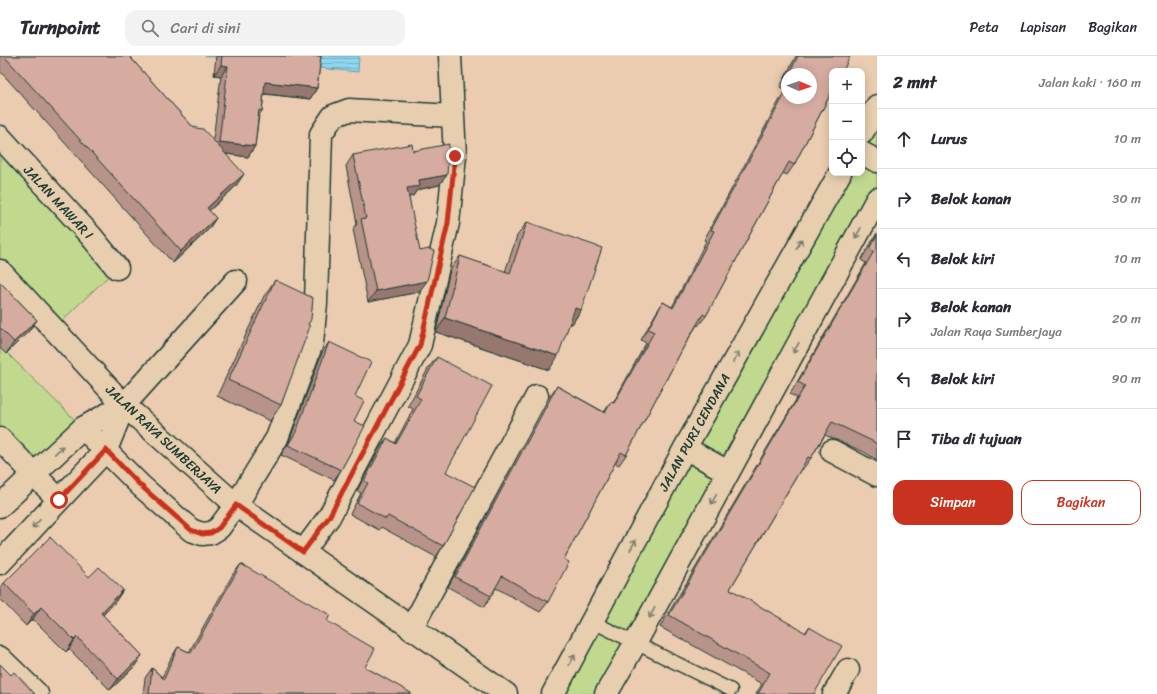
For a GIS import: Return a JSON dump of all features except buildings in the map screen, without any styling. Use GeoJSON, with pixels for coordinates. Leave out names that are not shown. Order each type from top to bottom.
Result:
{"type":"FeatureCollection","features":[{"type":"Feature","properties":{"kind":"street"},"geometry":{"type":"LineString","coordinates":[[303,552],[329,517],[420,345],[448,223],[455,156],[450,56]]}},
{"type":"Feature","properties":{"kind":"street"},"geometry":{"type":"LineString","coordinates":[[865,128],[877,106]]}},
{"type":"Feature","properties":{"kind":"street"},"geometry":{"type":"LineString","coordinates":[[83,428],[140,485],[191,530],[202,534],[211,533],[219,528],[236,505],[277,438],[312,342],[316,303],[321,134],[333,116],[349,110],[452,116]]}},
{"type":"Feature","properties":{"kind":"street","name":"JALAN MAWAR I"},"geometry":{"type":"LineString","coordinates":[[0,137],[91,236],[118,268]]}},
{"type":"Feature","properties":{"kind":"street"},"geometry":{"type":"LineString","coordinates":[[865,155],[877,161]]}},
{"type":"Feature","properties":{"kind":"street","name":"JALAN PURI CENDANA"},"geometry":{"type":"LineString","coordinates":[[553,694],[593,622],[685,448],[838,176]]}},
{"type":"Feature","properties":{"kind":"street"},"geometry":{"type":"LineString","coordinates":[[606,694],[636,642],[877,199]]}},
{"type":"Feature","properties":{"kind":"street","name":"JALAN RAYA SUMBERJAYA"},"geometry":{"type":"LineString","coordinates":[[0,271],[124,405],[236,505],[411,629],[506,694]]}},
{"type":"Feature","properties":{"kind":"street"},"geometry":{"type":"LineString","coordinates":[[0,506],[83,428],[124,405],[236,281]]}},
{"type":"Feature","properties":{"kind":"street"},"geometry":{"type":"LineString","coordinates":[[411,629],[537,396]]}},
{"type":"Feature","properties":{"kind":"street"},"geometry":{"type":"LineString","coordinates":[[0,563],[106,450],[124,405]]}},
{"type":"Feature","properties":{"kind":"street"},"geometry":{"type":"LineString","coordinates":[[0,439],[35,473],[59,500]]}},
{"type":"Feature","properties":{"kind":"street"},"geometry":{"type":"LineString","coordinates":[[685,448],[728,472]]}},
{"type":"Feature","properties":{"kind":"street"},"geometry":{"type":"LineString","coordinates":[[832,451],[877,475]]}},
{"type":"Feature","properties":{"kind":"street"},"geometry":{"type":"LineString","coordinates":[[0,658],[37,694]]}},
{"type":"Feature","properties":{"kind":"street"},"geometry":{"type":"LineString","coordinates":[[834,694],[848,670]]}},
{"type":"Feature","properties":{"kind":"lane"},"geometry":{"type":"LineString","coordinates":[[593,622],[731,690]]}},
{"type":"Feature","properties":{"kind":"green space"},"geometry":{"type":"Polygon","coordinates":[[[877,106],[877,199],[606,694],[552,694],[838,176],[865,176],[865,128],[877,106]]]}},
{"type":"Feature","properties":{"kind":"green space"},"geometry":{"type":"Polygon","coordinates":[[[0,137],[117,268],[54,328],[0,271],[0,137]]]}},
{"type":"Feature","properties":{"kind":"green space"},"geometry":{"type":"Polygon","coordinates":[[[0,346],[83,428],[35,473],[0,439],[0,346]]]}},
{"type":"Feature","properties":{"kind":"water"},"geometry":{"type":"Polygon","coordinates":[[[205,56],[359,56],[358,72],[205,56]]]}},
{"type":"Feature","properties":{"kind":"route"},"geometry":{"type":"LineString","coordinates":[[59,500],[106,450],[140,485],[191,530],[202,534],[211,533],[219,528],[236,505],[303,552],[329,517],[420,345],[448,223],[455,156]]}}]}
